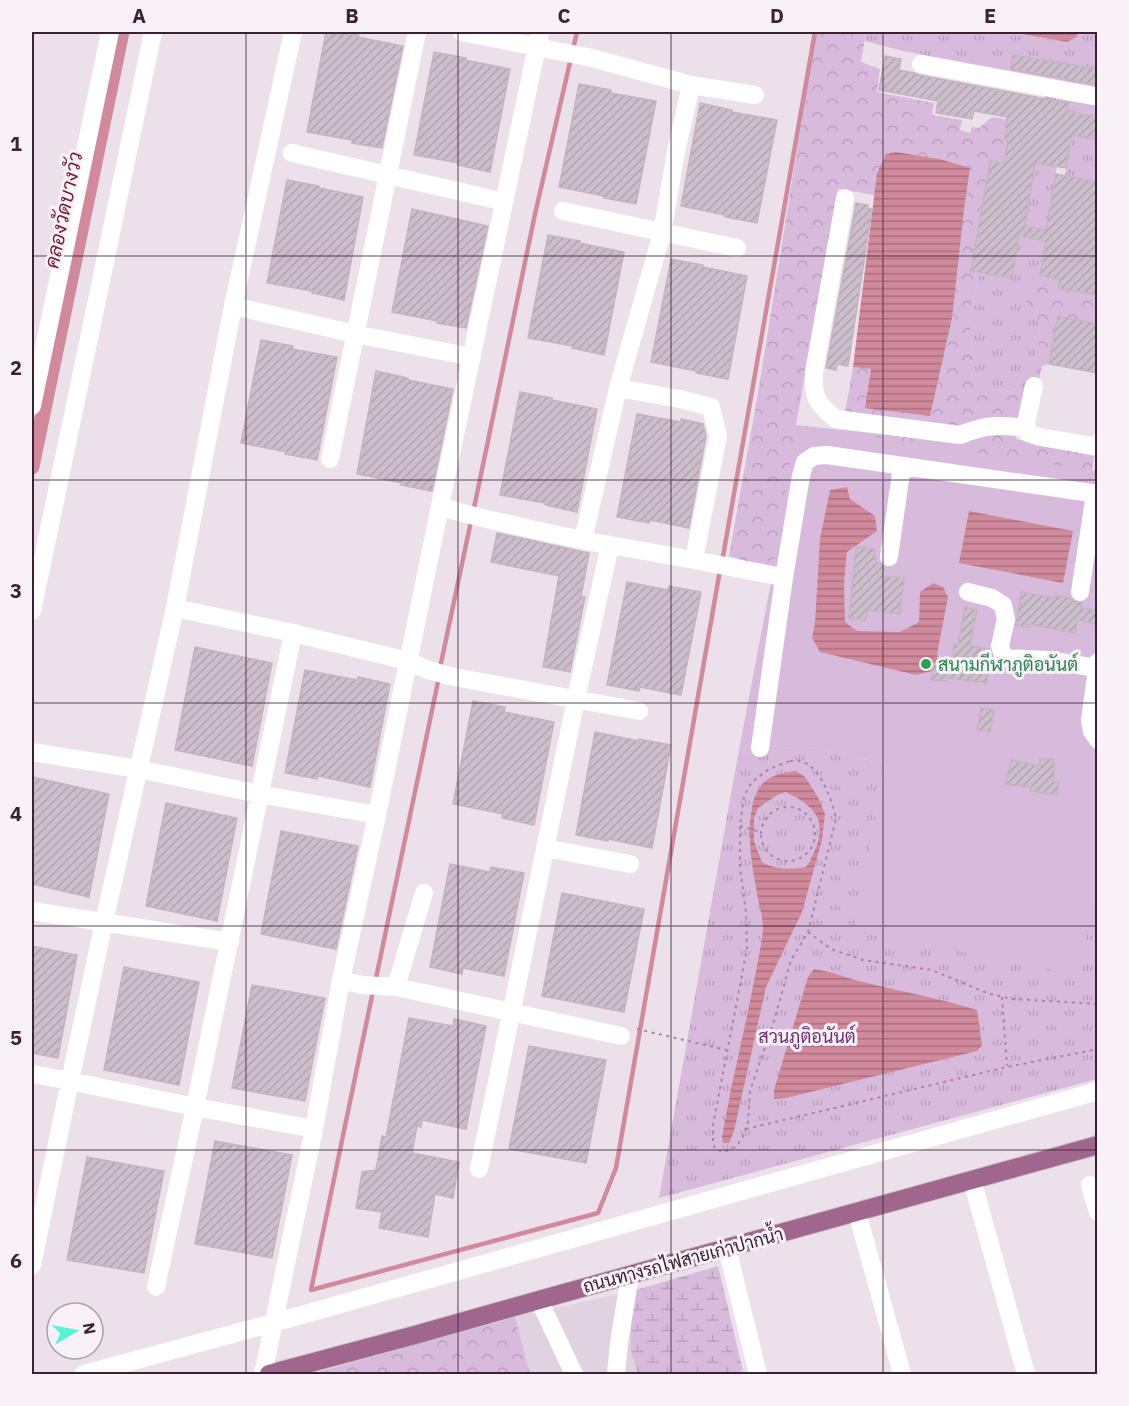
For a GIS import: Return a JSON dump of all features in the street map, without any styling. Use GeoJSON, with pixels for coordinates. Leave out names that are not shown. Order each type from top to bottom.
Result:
{"type":"FeatureCollection","features":[{"type":"Feature","properties":{"kind":"main road","name":"ถนนทางรถไฟสายเก่าปากน้ำ"},"geometry":{"type":"LineString","coordinates":[[269,1374],[1098,1145]]}},
{"type":"Feature","properties":{"kind":"street"},"geometry":{"type":"LineString","coordinates":[[32,406],[110,32]]}},
{"type":"Feature","properties":{"kind":"street"},"geometry":{"type":"LineString","coordinates":[[32,611],[153,32]]}},
{"type":"Feature","properties":{"kind":"street"},"geometry":{"type":"LineString","coordinates":[[32,1265],[104,922],[175,608],[233,306],[293,32]]}},
{"type":"Feature","properties":{"kind":"street"},"geometry":{"type":"LineString","coordinates":[[330,459],[417,32]]}},
{"type":"Feature","properties":{"kind":"street"},"geometry":{"type":"LineString","coordinates":[[462,32],[539,39],[592,58],[691,85],[755,95]]}},
{"type":"Feature","properties":{"kind":"street"},"geometry":{"type":"LineString","coordinates":[[263,1374],[314,1129],[341,980],[539,39]]}},
{"type":"Feature","properties":{"kind":"street"},"geometry":{"type":"LineString","coordinates":[[921,64],[1098,97]]}},
{"type":"Feature","properties":{"kind":"street"},"geometry":{"type":"LineString","coordinates":[[583,540],[618,388],[662,233],[676,152],[691,85]]}},
{"type":"Feature","properties":{"kind":"street"},"geometry":{"type":"LineString","coordinates":[[292,153],[492,198]]}},
{"type":"Feature","properties":{"kind":"street"},"geometry":{"type":"LineString","coordinates":[[845,198],[814,372],[813,390],[821,407],[836,419],[960,435],[977,428],[994,425],[1027,428]]}},
{"type":"Feature","properties":{"kind":"street"},"geometry":{"type":"LineString","coordinates":[[563,211],[737,248]]}},
{"type":"Feature","properties":{"kind":"street"},"geometry":{"type":"LineString","coordinates":[[233,306],[355,334],[472,357]]}},
{"type":"Feature","properties":{"kind":"street"},"geometry":{"type":"LineString","coordinates":[[1034,386],[1026,423],[1028,433],[1094,446],[1098,444]]}},
{"type":"Feature","properties":{"kind":"street"},"geometry":{"type":"LineString","coordinates":[[618,388],[711,407],[718,436],[701,561]]}},
{"type":"Feature","properties":{"kind":"street"},"geometry":{"type":"LineString","coordinates":[[760,748],[801,476],[805,462],[814,456],[827,455],[1096,494],[1080,592]]}},
{"type":"Feature","properties":{"kind":"street"},"geometry":{"type":"LineString","coordinates":[[889,557],[902,466]]}},
{"type":"Feature","properties":{"kind":"street"},"geometry":{"type":"LineString","coordinates":[[440,506],[457,512],[583,540],[784,578]]}},
{"type":"Feature","properties":{"kind":"street"},"geometry":{"type":"LineString","coordinates":[[479,1169],[610,545]]}},
{"type":"Feature","properties":{"kind":"street"},"geometry":{"type":"LineString","coordinates":[[968,592],[992,598],[1003,605],[1006,619],[1000,646],[1004,658],[1097,665],[1090,720],[1092,731],[1098,740]]}},
{"type":"Feature","properties":{"kind":"street"},"geometry":{"type":"LineString","coordinates":[[175,608],[408,661],[454,677],[639,711]]}},
{"type":"Feature","properties":{"kind":"street"},"geometry":{"type":"LineString","coordinates":[[156,1287],[293,633]]}},
{"type":"Feature","properties":{"kind":"street"},"geometry":{"type":"LineString","coordinates":[[32,752],[138,769],[377,815]]}},
{"type":"Feature","properties":{"kind":"street"},"geometry":{"type":"LineString","coordinates":[[545,848],[630,864]]}},
{"type":"Feature","properties":{"kind":"street"},"geometry":{"type":"LineString","coordinates":[[396,987],[424,892]]}},
{"type":"Feature","properties":{"kind":"street"},"geometry":{"type":"LineString","coordinates":[[32,911],[230,942]]}},
{"type":"Feature","properties":{"kind":"street"},"geometry":{"type":"LineString","coordinates":[[341,980],[362,985],[396,987],[511,1012],[626,1032]]}},
{"type":"Feature","properties":{"kind":"street"},"geometry":{"type":"LineString","coordinates":[[32,1074],[314,1129]]}},
{"type":"Feature","properties":{"kind":"street"},"geometry":{"type":"LineString","coordinates":[[84,1374],[1098,1091]]}},
{"type":"Feature","properties":{"kind":"street"},"geometry":{"type":"LineString","coordinates":[[972,1180],[1026,1374]]}},
{"type":"Feature","properties":{"kind":"street"},"geometry":{"type":"LineString","coordinates":[[1090,1185],[1098,1212]]}},
{"type":"Feature","properties":{"kind":"street"},"geometry":{"type":"LineString","coordinates":[[857,1212],[902,1374]]}},
{"type":"Feature","properties":{"kind":"street"},"geometry":{"type":"LineString","coordinates":[[727,1248],[758,1374]]}},
{"type":"Feature","properties":{"kind":"street"},"geometry":{"type":"LineString","coordinates":[[616,1374],[630,1275]]}},
{"type":"Feature","properties":{"kind":"street"},"geometry":{"type":"LineString","coordinates":[[539,1300],[574,1374]]}},
{"type":"Feature","properties":{"kind":"path"},"geometry":{"type":"LineString","coordinates":[[790,761],[800,761],[817,773],[833,803],[836,819],[808,932],[791,960],[774,1021],[750,1091],[748,1122],[742,1139],[734,1148],[724,1152],[716,1149],[712,1142],[713,1125],[747,949],[746,912],[740,868],[740,826],[744,796],[752,782],[769,769],[790,761]]}},
{"type":"Feature","properties":{"kind":"path"},"geometry":{"type":"LineString","coordinates":[[794,808],[809,817],[815,834],[810,850],[803,857],[787,861],[779,860],[771,855],[762,841],[762,832],[764,823],[776,810],[794,808]]}},
{"type":"Feature","properties":{"kind":"path"},"geometry":{"type":"LineString","coordinates":[[740,826],[762,832]]}},
{"type":"Feature","properties":{"kind":"path"},"geometry":{"type":"LineString","coordinates":[[808,932],[831,949],[863,960],[932,970],[1002,997],[1098,1004]]}},
{"type":"Feature","properties":{"kind":"path"},"geometry":{"type":"LineString","coordinates":[[1002,997],[1007,1067]]}},
{"type":"Feature","properties":{"kind":"path"},"geometry":{"type":"LineString","coordinates":[[626,1032],[652,1033],[728,1050]]}},
{"type":"Feature","properties":{"kind":"path"},"geometry":{"type":"LineString","coordinates":[[745,1129],[1007,1067],[1098,1050]]}},
{"type":"Feature","properties":{"kind":"shaded area"},"geometry":{"type":"Polygon","coordinates":[[[1010,32],[1077,32],[1077,37],[1067,42],[1010,32]]]}},
{"type":"Feature","properties":{"kind":"shaded area"},"geometry":{"type":"Polygon","coordinates":[[[896,152],[940,159],[970,168],[952,318],[930,416],[865,408],[871,369],[853,367],[877,173],[886,154],[896,152]]]}},
{"type":"Feature","properties":{"kind":"shaded area"},"geometry":{"type":"Polygon","coordinates":[[[847,487],[850,499],[875,516],[877,531],[847,552],[844,583],[845,622],[857,631],[900,632],[919,622],[920,592],[933,583],[943,587],[948,597],[936,670],[916,675],[820,652],[812,638],[820,539],[830,490],[847,487]]]}},
{"type":"Feature","properties":{"kind":"shaded area"},"geometry":{"type":"Polygon","coordinates":[[[969,511],[1073,531],[1063,583],[959,563],[969,511]]]}},
{"type":"Feature","properties":{"kind":"shaded area"},"geometry":{"type":"Polygon","coordinates":[[[796,771],[805,777],[818,797],[825,814],[822,840],[802,912],[766,987],[734,1131],[729,1143],[723,1143],[722,1138],[763,931],[751,854],[752,808],[757,791],[766,780],[779,774],[796,771]],[[786,792],[777,795],[758,808],[754,818],[754,841],[762,862],[784,869],[806,867],[816,847],[820,832],[819,824],[813,811],[804,802],[786,792]]]}},
{"type":"Feature","properties":{"kind":"shaded area"},"geometry":{"type":"Polygon","coordinates":[[[814,969],[977,1010],[982,1045],[977,1051],[774,1099],[774,1090],[808,977],[814,969]]]}},
{"type":"Feature","properties":{"kind":"shaded area"},"geometry":{"type":"Polygon","coordinates":[[[636,1290],[631,1314],[631,1352],[638,1374],[530,1374],[515,1317],[636,1290]]]}},
{"type":"Feature","properties":{"kind":"green space"},"geometry":{"type":"Polygon","coordinates":[[[816,32],[866,32],[861,62],[880,69],[877,92],[934,103],[932,115],[962,120],[960,130],[970,133],[972,127],[979,128],[992,117],[1021,122],[1019,129],[1005,128],[1003,140],[1018,144],[1004,163],[990,161],[971,271],[980,273],[969,317],[975,372],[992,390],[1014,392],[1038,351],[1040,327],[1037,315],[1029,311],[1025,297],[1035,269],[1041,269],[1065,248],[1058,288],[1097,295],[1097,324],[1058,317],[1049,364],[1042,366],[1038,383],[1026,388],[1019,414],[1016,439],[1094,456],[1092,470],[1097,471],[773,566],[751,563],[729,556],[757,399],[816,32]],[[896,152],[886,154],[877,173],[875,195],[838,189],[796,425],[955,442],[1009,419],[984,419],[959,427],[845,413],[853,367],[871,369],[964,210],[970,168],[940,159],[896,152]]]}},
{"type":"Feature","properties":{"kind":"green space"},"geometry":{"type":"Polygon","coordinates":[[[866,32],[1010,32],[1067,42],[1077,37],[1077,32],[1097,32],[1097,87],[903,51],[865,41],[866,32]]]}},
{"type":"Feature","properties":{"kind":"green space"},"geometry":{"type":"Polygon","coordinates":[[[1046,92],[1097,102],[1097,182],[1079,179],[1057,225],[1075,114],[1066,112],[1067,103],[1044,99],[1046,92]]]}},
{"type":"Feature","properties":{"kind":"green space"},"geometry":{"type":"Polygon","coordinates":[[[1016,160],[1057,166],[1046,230],[1025,226],[1034,169],[1016,160]]]}},
{"type":"Feature","properties":{"kind":"green space"},"geometry":{"type":"Polygon","coordinates":[[[1019,236],[1046,241],[1037,315],[1040,327],[1038,351],[1014,392],[992,390],[975,372],[969,317],[980,273],[1012,278],[1019,236]]]}},
{"type":"Feature","properties":{"kind":"green space","name":"สนามกีฬาภูติอนันต์"},"geometry":{"type":"Polygon","coordinates":[[[796,425],[1097,471],[1098,887],[1078,975],[854,930],[886,764],[804,746],[738,755],[771,582],[796,425]]]}},
{"type":"Feature","properties":{"kind":"green space","name":"สวนภูติอนันต์"},"geometry":{"type":"Polygon","coordinates":[[[804,746],[886,764],[855,930],[1078,974],[1097,887],[1097,1079],[659,1198],[738,755],[804,746]]]}},
{"type":"Feature","properties":{"kind":"green space"},"geometry":{"type":"Polygon","coordinates":[[[718,1266],[743,1371],[728,1374],[638,1374],[631,1352],[631,1314],[636,1290],[718,1266]]]}},
{"type":"Feature","properties":{"kind":"green space"},"geometry":{"type":"Polygon","coordinates":[[[515,1317],[530,1374],[311,1374],[515,1317]]]}},
{"type":"Feature","properties":{"kind":"building"},"geometry":{"type":"Polygon","coordinates":[[[326,32],[359,35],[358,37],[403,46],[382,148],[307,132],[326,32]]]}},
{"type":"Feature","properties":{"kind":"building"},"geometry":{"type":"Polygon","coordinates":[[[434,52],[510,69],[490,172],[458,165],[459,163],[414,155],[434,52]]]}},
{"type":"Feature","properties":{"kind":"building"},"geometry":{"type":"Polygon","coordinates":[[[1013,55],[1098,69],[1098,85],[1011,69],[1013,55]]]}},
{"type":"Feature","properties":{"kind":"building"},"geometry":{"type":"Polygon","coordinates":[[[885,56],[901,59],[899,70],[1068,103],[1066,111],[1098,117],[1098,140],[1072,135],[1066,168],[1035,163],[1025,226],[1046,230],[1056,174],[1098,182],[1098,295],[1058,288],[1059,279],[1040,276],[1046,241],[1019,236],[1012,278],[971,271],[990,161],[1004,163],[1008,141],[1004,140],[1007,117],[974,111],[972,119],[936,113],[938,101],[879,90],[885,56]]]}},
{"type":"Feature","properties":{"kind":"building"},"geometry":{"type":"Polygon","coordinates":[[[579,84],[611,90],[611,93],[656,101],[636,204],[559,187],[579,84]]]}},
{"type":"Feature","properties":{"kind":"building"},"geometry":{"type":"Polygon","coordinates":[[[700,103],[732,110],[732,112],[777,120],[757,223],[681,206],[700,103]]]}},
{"type":"Feature","properties":{"kind":"building"},"geometry":{"type":"Polygon","coordinates":[[[287,180],[363,197],[344,300],[312,293],[312,291],[267,283],[287,180]]]}},
{"type":"Feature","properties":{"kind":"building"},"geometry":{"type":"Polygon","coordinates":[[[856,203],[868,205],[867,208],[872,209],[848,366],[837,364],[836,370],[826,368],[856,203]]]}},
{"type":"Feature","properties":{"kind":"building"},"geometry":{"type":"Polygon","coordinates":[[[412,209],[488,226],[466,328],[392,312],[412,209]]]}},
{"type":"Feature","properties":{"kind":"building"},"geometry":{"type":"Polygon","coordinates":[[[548,235],[624,252],[604,355],[572,348],[573,346],[528,338],[548,235]]]}},
{"type":"Feature","properties":{"kind":"building"},"geometry":{"type":"Polygon","coordinates":[[[671,259],[747,276],[728,379],[651,362],[671,259]]]}},
{"type":"Feature","properties":{"kind":"building"},"geometry":{"type":"Polygon","coordinates":[[[1058,316],[1098,324],[1098,373],[1049,364],[1058,316]]]}},
{"type":"Feature","properties":{"kind":"building"},"geometry":{"type":"Polygon","coordinates":[[[261,340],[293,346],[292,349],[337,357],[317,460],[241,443],[261,340]]]}},
{"type":"Feature","properties":{"kind":"building"},"geometry":{"type":"Polygon","coordinates":[[[376,371],[453,389],[432,491],[357,474],[376,371]]]}},
{"type":"Feature","properties":{"kind":"building"},"geometry":{"type":"Polygon","coordinates":[[[520,392],[597,409],[577,512],[545,505],[545,503],[500,495],[520,392]]]}},
{"type":"Feature","properties":{"kind":"building"},"geometry":{"type":"Polygon","coordinates":[[[637,414],[703,424],[706,436],[689,528],[650,520],[649,523],[617,517],[637,414]]]}},
{"type":"Feature","properties":{"kind":"building"},"geometry":{"type":"Polygon","coordinates":[[[497,533],[589,553],[581,597],[585,597],[570,672],[543,667],[559,576],[491,562],[497,533]]]}},
{"type":"Feature","properties":{"kind":"building"},"geometry":{"type":"Polygon","coordinates":[[[856,547],[874,549],[876,563],[884,567],[883,576],[904,578],[900,614],[867,610],[866,620],[849,619],[856,547]]]}},
{"type":"Feature","properties":{"kind":"building"},"geometry":{"type":"Polygon","coordinates":[[[627,582],[668,590],[669,586],[701,592],[681,695],[640,687],[639,691],[607,685],[627,582]]]}},
{"type":"Feature","properties":{"kind":"building"},"geometry":{"type":"Polygon","coordinates":[[[1021,592],[1054,598],[1055,595],[1070,598],[1082,603],[1081,608],[1098,611],[1098,624],[1077,620],[1075,633],[1030,624],[1029,628],[1016,625],[1021,592]]]}},
{"type":"Feature","properties":{"kind":"building"},"geometry":{"type":"Polygon","coordinates":[[[965,607],[977,610],[970,646],[989,649],[987,683],[947,678],[947,681],[931,680],[932,663],[951,664],[954,644],[958,645],[965,607]]]}},
{"type":"Feature","properties":{"kind":"building"},"geometry":{"type":"Polygon","coordinates":[[[195,647],[272,663],[252,766],[175,750],[195,647]]]}},
{"type":"Feature","properties":{"kind":"building"},"geometry":{"type":"Polygon","coordinates":[[[305,670],[390,684],[370,787],[318,776],[317,779],[285,773],[305,670]]]}},
{"type":"Feature","properties":{"kind":"building"},"geometry":{"type":"Polygon","coordinates":[[[473,701],[505,707],[504,712],[554,722],[534,825],[502,818],[503,814],[453,804],[473,701]]]}},
{"type":"Feature","properties":{"kind":"building"},"geometry":{"type":"Polygon","coordinates":[[[981,708],[994,710],[990,732],[977,730],[981,708]]]}},
{"type":"Feature","properties":{"kind":"building"},"geometry":{"type":"Polygon","coordinates":[[[595,732],[671,745],[652,848],[576,835],[595,732]]]}},
{"type":"Feature","properties":{"kind":"building"},"geometry":{"type":"Polygon","coordinates":[[[1040,759],[1054,759],[1054,782],[1059,782],[1057,795],[1030,791],[1031,787],[1005,784],[1011,760],[1040,766],[1040,759]]]}},
{"type":"Feature","properties":{"kind":"building"},"geometry":{"type":"Polygon","coordinates":[[[32,777],[109,794],[89,897],[32,884],[32,777]]]}},
{"type":"Feature","properties":{"kind":"building"},"geometry":{"type":"Polygon","coordinates":[[[166,803],[237,818],[217,921],[146,906],[166,803]]]}},
{"type":"Feature","properties":{"kind":"building"},"geometry":{"type":"Polygon","coordinates":[[[281,831],[358,846],[336,949],[261,934],[281,831]]]}},
{"type":"Feature","properties":{"kind":"building"},"geometry":{"type":"Polygon","coordinates":[[[450,864],[490,872],[491,867],[524,873],[504,976],[463,968],[462,974],[430,967],[450,864]]]}},
{"type":"Feature","properties":{"kind":"building"},"geometry":{"type":"Polygon","coordinates":[[[562,893],[644,909],[624,1012],[542,996],[562,893]]]}},
{"type":"Feature","properties":{"kind":"building"},"geometry":{"type":"Polygon","coordinates":[[[32,946],[77,955],[58,1058],[32,1053],[32,1022],[36,1000],[32,1000],[32,946]]]}},
{"type":"Feature","properties":{"kind":"building"},"geometry":{"type":"Polygon","coordinates":[[[124,967],[199,982],[179,1085],[104,1070],[124,967]]]}},
{"type":"Feature","properties":{"kind":"building"},"geometry":{"type":"Polygon","coordinates":[[[252,985],[325,998],[305,1101],[232,1088],[252,985]]]}},
{"type":"Feature","properties":{"kind":"building"},"geometry":{"type":"Polygon","coordinates":[[[409,1018],[453,1026],[454,1019],[486,1026],[466,1129],[422,1120],[421,1127],[417,1126],[412,1153],[459,1162],[453,1198],[435,1194],[428,1237],[379,1228],[382,1212],[356,1208],[362,1172],[376,1170],[382,1136],[386,1137],[409,1018]]]}},
{"type":"Feature","properties":{"kind":"building"},"geometry":{"type":"Polygon","coordinates":[[[529,1046],[606,1060],[586,1163],[509,1149],[529,1046]]]}},
{"type":"Feature","properties":{"kind":"building"},"geometry":{"type":"Polygon","coordinates":[[[215,1141],[292,1155],[272,1258],[195,1244],[215,1141]]]}},
{"type":"Feature","properties":{"kind":"building"},"geometry":{"type":"Polygon","coordinates":[[[87,1157],[164,1171],[144,1273],[67,1260],[87,1157]]]}},
{"type":"Feature","properties":{"kind":"waterway","name":"คลองวัดบางวัว"},"geometry":{"type":"LineString","coordinates":[[32,467],[122,32]]}},
{"type":"Feature","properties":{"kind":"waterway"},"geometry":{"type":"LineString","coordinates":[[573,49],[577,32]]}},
{"type":"Feature","properties":{"kind":"waterway"},"geometry":{"type":"LineString","coordinates":[[722,562],[815,32]]}},
{"type":"Feature","properties":{"kind":"waterway"},"geometry":{"type":"LineString","coordinates":[[473,513],[535,214],[571,58]]}},
{"type":"Feature","properties":{"kind":"waterway"},"geometry":{"type":"LineString","coordinates":[[440,668],[471,521]]}},
{"type":"Feature","properties":{"kind":"waterway"},"geometry":{"type":"LineString","coordinates":[[373,991],[311,1290],[598,1213],[616,1168],[720,570]]}},
{"type":"Feature","properties":{"kind":"waterway"},"geometry":{"type":"LineString","coordinates":[[375,983],[439,677]]}},
{"type":"Feature","properties":{"kind":"place","name":"สนามกีฬาภูติอนันต์"},"geometry":{"type":"Point","coordinates":[926,664]}}]}
